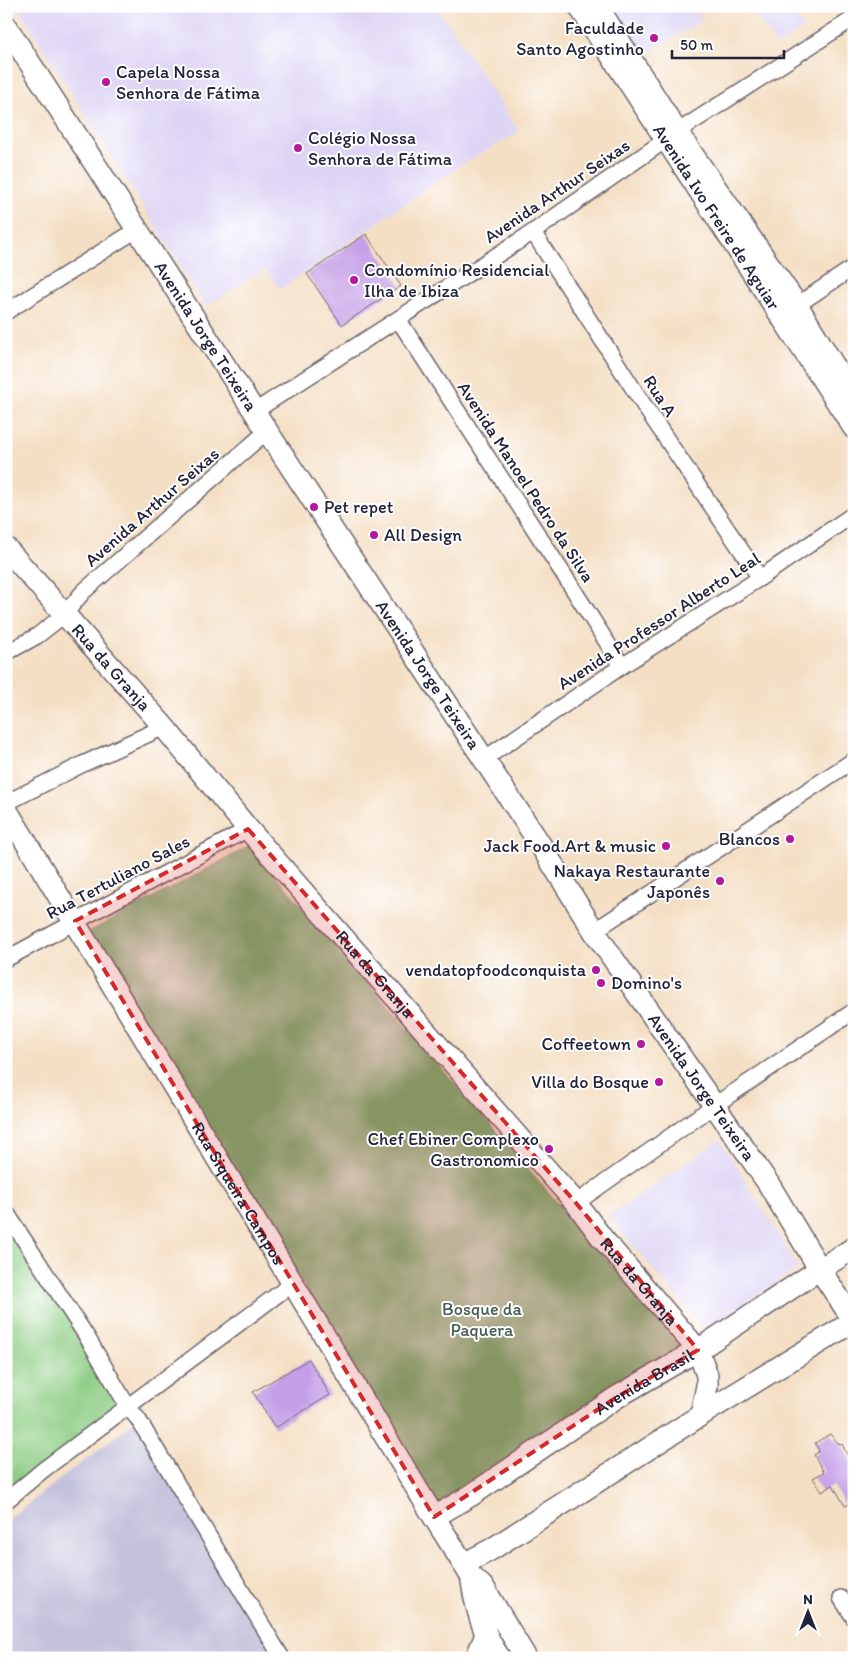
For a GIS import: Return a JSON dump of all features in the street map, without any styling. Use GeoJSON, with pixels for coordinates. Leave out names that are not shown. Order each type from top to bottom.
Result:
{"type":"FeatureCollection","features":[{"type":"Feature","properties":{"kind":"street","name":"Avenida Ivo Freire de Aguiar"},"geometry":{"type":"LineString","coordinates":[[579,6],[671,136],[797,305],[853,395]]}},
{"type":"Feature","properties":{"kind":"street","name":"Avenida Ivo Freire de Aguiar"},"geometry":{"type":"LineString","coordinates":[[597,6],[671,136],[854,428]]}},
{"type":"Feature","properties":{"kind":"street","name":"Avenida Arthur Seixas"},"geometry":{"type":"LineString","coordinates":[[255,411],[533,232],[671,136],[854,18]]}},
{"type":"Feature","properties":{"kind":"street","name":"Avenida Jorge Teixeira"},"geometry":{"type":"LineString","coordinates":[[6,26],[267,431],[484,759],[594,931],[768,1183],[854,1321]]}},
{"type":"Feature","properties":{"kind":"street"},"geometry":{"type":"LineString","coordinates":[[6,312],[138,229]]}},
{"type":"Feature","properties":{"kind":"street","name":"Rua A"},"geometry":{"type":"LineString","coordinates":[[533,232],[645,407],[760,578]]}},
{"type":"Feature","properties":{"kind":"street"},"geometry":{"type":"LineString","coordinates":[[797,305],[854,267]]}},
{"type":"Feature","properties":{"kind":"street","name":"Avenida Manoel Pedro da Silva"},"geometry":{"type":"LineString","coordinates":[[398,319],[622,666]]}},
{"type":"Feature","properties":{"kind":"street","name":"Avenida Arthur Seixas"},"geometry":{"type":"LineString","coordinates":[[6,653],[37,636],[64,615],[83,592],[267,431]]}},
{"type":"Feature","properties":{"kind":"street","name":"Avenida Professor Alberto Leal"},"geometry":{"type":"LineString","coordinates":[[484,759],[854,514]]}},
{"type":"Feature","properties":{"kind":"street","name":"Rua da Granja"},"geometry":{"type":"LineString","coordinates":[[6,548],[164,727],[248,829],[576,1203],[602,1238],[698,1350],[705,1369],[708,1386],[701,1415]]}},
{"type":"Feature","properties":{"kind":"street"},"geometry":{"type":"LineString","coordinates":[[6,803],[83,764],[164,727]]}},
{"type":"Feature","properties":{"kind":"street"},"geometry":{"type":"LineString","coordinates":[[594,931],[854,760]]}},
{"type":"Feature","properties":{"kind":"street","name":"Rua Siqueira Campos"},"geometry":{"type":"LineString","coordinates":[[6,809],[434,1517],[468,1570],[474,1594],[494,1625],[519,1654]]}},
{"type":"Feature","properties":{"kind":"street","name":"Rua Tertuliano Sales"},"geometry":{"type":"LineString","coordinates":[[6,959],[248,829]]}},
{"type":"Feature","properties":{"kind":"street"},"geometry":{"type":"LineString","coordinates":[[576,1203],[715,1105],[854,1011]]}},
{"type":"Feature","properties":{"kind":"street"},"geometry":{"type":"LineString","coordinates":[[6,1212],[87,1337],[128,1407],[143,1427],[282,1658]]}},
{"type":"Feature","properties":{"kind":"street","name":"Avenida Brasil"},"geometry":{"type":"LineString","coordinates":[[434,1517],[470,1496],[616,1397],[698,1350],[854,1248]]}},
{"type":"Feature","properties":{"kind":"street"},"geometry":{"type":"LineString","coordinates":[[6,1501],[43,1470],[293,1283]]}},
{"type":"Feature","properties":{"kind":"street"},"geometry":{"type":"LineString","coordinates":[[468,1570],[492,1549],[701,1415],[854,1321]]}},
{"type":"Feature","properties":{"kind":"street"},"geometry":{"type":"LineString","coordinates":[[840,1598],[854,1618]]}},
{"type":"Feature","properties":{"kind":"street"},"geometry":{"type":"LineString","coordinates":[[473,1658],[494,1625]]}},
{"type":"Feature","properties":{"kind":"street","name":"Rua Siqueira Campos"},"geometry":{"type":"LineString","coordinates":[[494,1625],[492,1648],[500,1658]]}},
{"type":"Feature","properties":{"kind":"highlighted area"},"geometry":{"type":"Polygon","coordinates":[[[248,829],[576,1203],[698,1350],[617,1397],[434,1517],[75,921],[248,829]]]}},
{"type":"Feature","properties":{"kind":"shaded area","name":"Colégio Nossa Senhora de Fátima"},"geometry":{"type":"Polygon","coordinates":[[[17,6],[437,6],[519,132],[463,164],[281,289],[264,269],[206,307],[17,6]]]}},
{"type":"Feature","properties":{"kind":"shaded area","name":"Faculdade Santo Agostinho"},"geometry":{"type":"Polygon","coordinates":[[[615,6],[695,6],[703,20],[645,55],[615,6]]]}},
{"type":"Feature","properties":{"kind":"shaded area"},"geometry":{"type":"Polygon","coordinates":[[[750,6],[790,6],[804,28],[777,46],[750,6]]]}},
{"type":"Feature","properties":{"kind":"shaded area"},"geometry":{"type":"Polygon","coordinates":[[[720,1140],[799,1268],[704,1328],[608,1217],[720,1140]]]}},
{"type":"Feature","properties":{"kind":"shaded area"},"geometry":{"type":"Polygon","coordinates":[[[138,1419],[282,1658],[6,1658],[6,1521],[138,1419]]]}},
{"type":"Feature","properties":{"kind":"green space","name":"Bosque da Paquera"},"geometry":{"type":"Polygon","coordinates":[[[250,846],[683,1348],[442,1513],[89,932],[250,846]]]}},
{"type":"Feature","properties":{"kind":"green space"},"geometry":{"type":"Polygon","coordinates":[[[6,1213],[132,1409],[6,1499],[6,1213]]]}},
{"type":"Feature","properties":{"kind":"building","name":"Condomínio Residencial Ilha de Ibiza"},"geometry":{"type":"Polygon","coordinates":[[[366,234],[401,286],[342,325],[307,274],[366,234]]]}},
{"type":"Feature","properties":{"kind":"building"},"geometry":{"type":"Polygon","coordinates":[[[309,1359],[330,1395],[275,1428],[253,1392],[309,1359]]]}},
{"type":"Feature","properties":{"kind":"building"},"geometry":{"type":"Polygon","coordinates":[[[830,1434],[838,1443],[842,1444],[849,1459],[854,1462],[854,1502],[845,1506],[833,1485],[822,1492],[813,1478],[824,1472],[814,1455],[819,1451],[815,1443],[830,1434]]]}},
{"type":"Feature","properties":{"kind":"place","name":"Faculdade Santo Agostinho"},"geometry":{"type":"Point","coordinates":[654,38]}},
{"type":"Feature","properties":{"kind":"place","name":"Capela Nossa Senhora de Fátima"},"geometry":{"type":"Point","coordinates":[106,82]}},
{"type":"Feature","properties":{"kind":"place","name":"Colégio Nossa Senhora de Fátima"},"geometry":{"type":"Point","coordinates":[298,148]}},
{"type":"Feature","properties":{"kind":"place","name":"Condomínio Residencial Ilha de Ibiza"},"geometry":{"type":"Point","coordinates":[354,280]}},
{"type":"Feature","properties":{"kind":"place","name":"Pet repet"},"geometry":{"type":"Point","coordinates":[314,507]}},
{"type":"Feature","properties":{"kind":"place","name":"All Design"},"geometry":{"type":"Point","coordinates":[374,535]}},
{"type":"Feature","properties":{"kind":"place","name":"Blancos"},"geometry":{"type":"Point","coordinates":[790,839]}},
{"type":"Feature","properties":{"kind":"place","name":"Jack Food.Art & music"},"geometry":{"type":"Point","coordinates":[666,846]}},
{"type":"Feature","properties":{"kind":"place","name":"Nakaya Restaurante Japonês"},"geometry":{"type":"Point","coordinates":[720,881]}},
{"type":"Feature","properties":{"kind":"place","name":"vendatopfoodconquista"},"geometry":{"type":"Point","coordinates":[596,970]}},
{"type":"Feature","properties":{"kind":"place","name":"Domino's"},"geometry":{"type":"Point","coordinates":[601,983]}},
{"type":"Feature","properties":{"kind":"place","name":"Coffeetown"},"geometry":{"type":"Point","coordinates":[641,1044]}},
{"type":"Feature","properties":{"kind":"place","name":"Villa do Bosque"},"geometry":{"type":"Point","coordinates":[659,1082]}},
{"type":"Feature","properties":{"kind":"place","name":"Chef Ebiner Complexo Gastronomico"},"geometry":{"type":"Point","coordinates":[549,1149]}}]}
